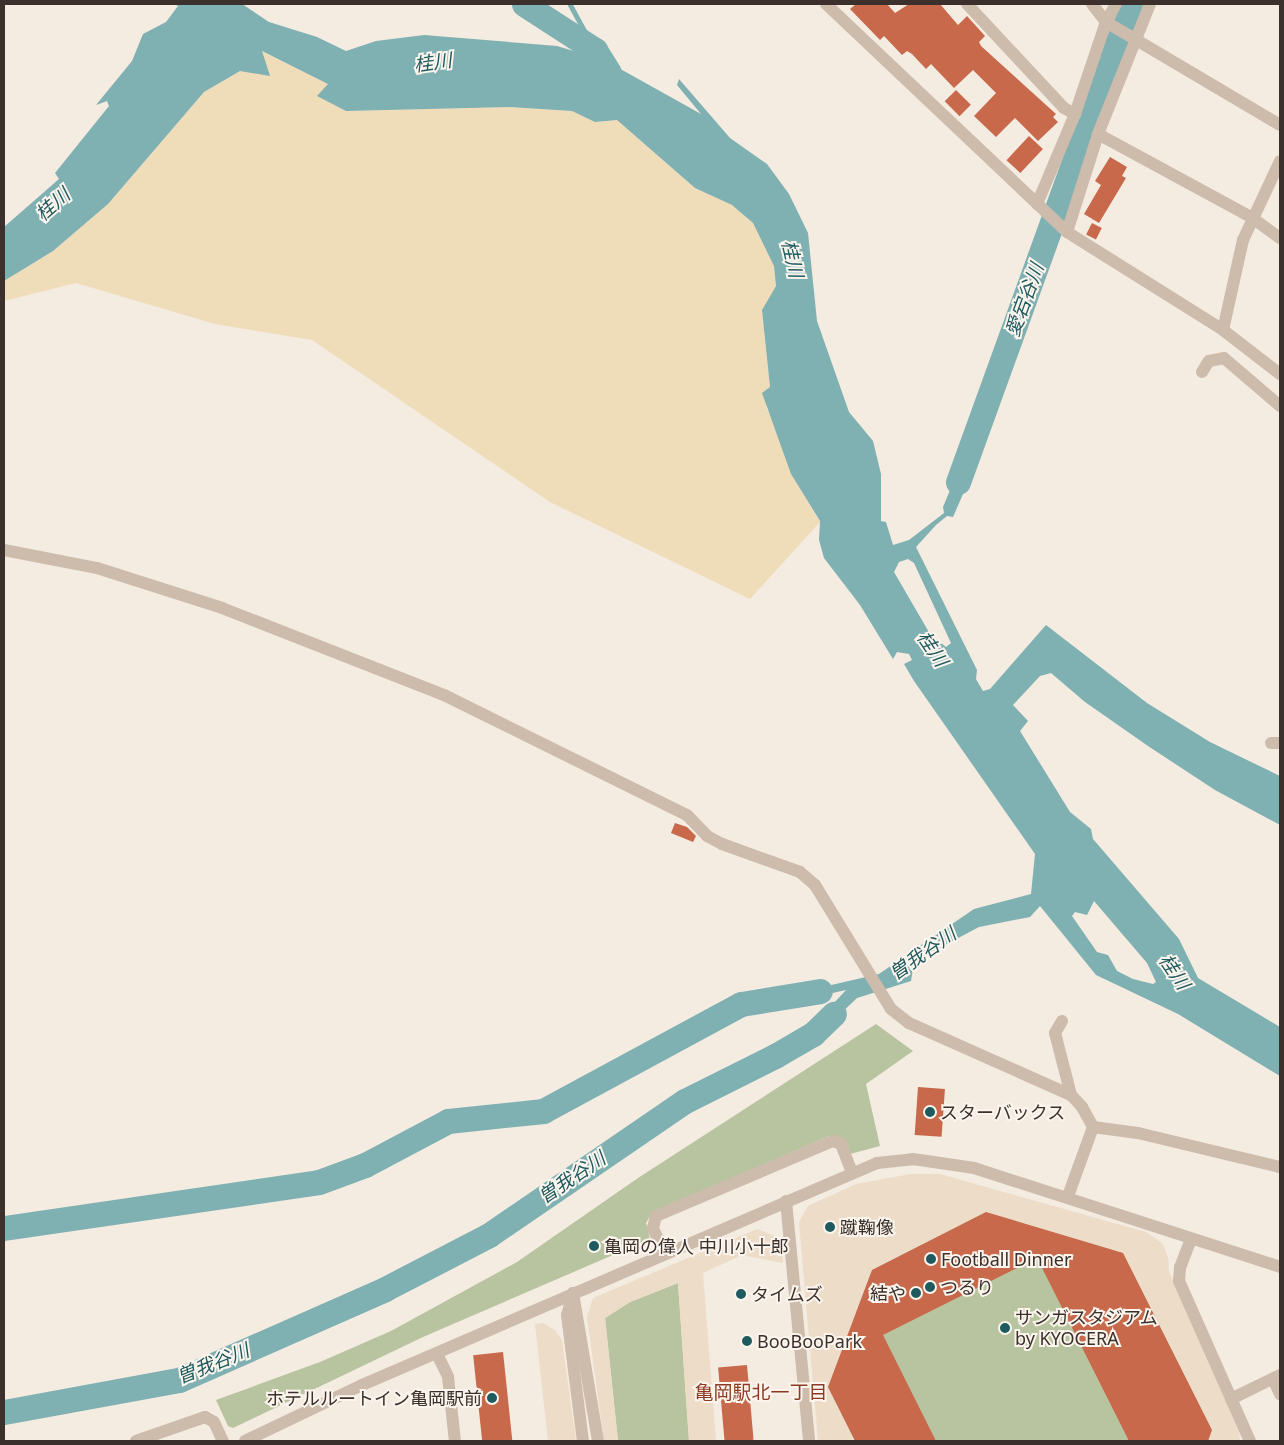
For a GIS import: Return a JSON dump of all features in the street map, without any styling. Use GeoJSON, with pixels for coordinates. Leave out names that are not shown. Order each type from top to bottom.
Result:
{"type":"FeatureCollection","features":[{"type":"Feature","properties":{"kind":"street"},"geometry":{"type":"LineString","coordinates":[[826,4],[1065,230],[1223,330],[1280,374]]}},
{"type":"Feature","properties":{"kind":"street"},"geometry":{"type":"LineString","coordinates":[[967,4],[1064,108],[1075,114]]}},
{"type":"Feature","properties":{"kind":"street"},"geometry":{"type":"LineString","coordinates":[[1092,4],[1108,23],[1280,125]]}},
{"type":"Feature","properties":{"kind":"street"},"geometry":{"type":"LineString","coordinates":[[1040,207],[1116,4]]}},
{"type":"Feature","properties":{"kind":"street"},"geometry":{"type":"LineString","coordinates":[[1065,230],[1131,36],[1150,4]]}},
{"type":"Feature","properties":{"kind":"street"},"geometry":{"type":"LineString","coordinates":[[1098,134],[1251,216],[1280,238]]}},
{"type":"Feature","properties":{"kind":"street"},"geometry":{"type":"LineString","coordinates":[[1223,330],[1251,216],[1280,161]]}},
{"type":"Feature","properties":{"kind":"street"},"geometry":{"type":"LineString","coordinates":[[1202,372],[1209,361],[1224,358],[1280,406]]}},
{"type":"Feature","properties":{"kind":"street"},"geometry":{"type":"LineString","coordinates":[[4,550],[97,568],[222,608],[444,695],[687,815],[707,836],[722,844],[800,872],[815,885],[885,1000],[909,1023],[1071,1095]]}},
{"type":"Feature","properties":{"kind":"street"},"geometry":{"type":"LineString","coordinates":[[1062,1021],[1055,1033],[1071,1095],[1092,1127],[1138,1133],[1280,1166]]}},
{"type":"Feature","properties":{"kind":"street"},"geometry":{"type":"LineString","coordinates":[[1068,1196],[1092,1127]]}},
{"type":"Feature","properties":{"kind":"street"},"geometry":{"type":"LineString","coordinates":[[665,1253],[653,1228],[656,1216],[833,1141],[841,1144],[852,1173]]}},
{"type":"Feature","properties":{"kind":"street"},"geometry":{"type":"LineString","coordinates":[[245,1441],[362,1385],[538,1312],[573,1293],[877,1163],[914,1159],[945,1161],[1068,1196],[1191,1239],[1280,1267]]}},
{"type":"Feature","properties":{"kind":"street"},"geometry":{"type":"LineString","coordinates":[[786,1201],[809,1441]]}},
{"type":"Feature","properties":{"kind":"street"},"geometry":{"type":"LineString","coordinates":[[1191,1239],[1180,1267],[1180,1281],[1250,1441]]}},
{"type":"Feature","properties":{"kind":"street"},"geometry":{"type":"LineString","coordinates":[[573,1293],[567,1315],[583,1441]]}},
{"type":"Feature","properties":{"kind":"street"},"geometry":{"type":"LineString","coordinates":[[573,1293],[598,1441]]}},
{"type":"Feature","properties":{"kind":"street"},"geometry":{"type":"LineString","coordinates":[[437,1354],[448,1377],[454,1441]]}},
{"type":"Feature","properties":{"kind":"street"},"geometry":{"type":"LineString","coordinates":[[1231,1400],[1276,1377],[1280,1394]]}},
{"type":"Feature","properties":{"kind":"street"},"geometry":{"type":"LineString","coordinates":[[136,1441],[205,1417],[214,1422],[223,1441]]}},
{"type":"Feature","properties":{"kind":"green space"},"geometry":{"type":"Polygon","coordinates":[[[876,1024],[913,1051],[866,1084],[880,1146],[850,1154],[839,1138],[829,1136],[652,1213],[646,1223],[650,1239],[423,1337],[233,1428],[228,1426],[216,1400],[320,1362],[391,1331],[517,1262],[638,1178],[876,1024]]]}},
{"type":"Feature","properties":{"kind":"green space","name":"サンガスタジアム by KYOCERA"},"geometry":{"type":"Polygon","coordinates":[[[986,1212],[1123,1253],[1212,1430],[1208,1441],[855,1441],[828,1387],[872,1270],[986,1212]]]}},
{"type":"Feature","properties":{"kind":"green space"},"geometry":{"type":"Polygon","coordinates":[[[678,1283],[689,1441],[618,1441],[605,1318],[630,1302],[678,1283]]]}},
{"type":"Feature","properties":{"kind":"sand"},"geometry":{"type":"Polygon","coordinates":[[[261,51],[329,84],[318,95],[346,111],[510,107],[572,111],[595,122],[617,120],[695,188],[732,205],[753,223],[774,266],[776,286],[762,310],[770,388],[766,408],[777,428],[791,474],[820,522],[750,599],[550,502],[312,340],[215,324],[76,283],[4,301],[4,281],[53,251],[108,204],[204,92],[240,71],[261,51]]]}},
{"type":"Feature","properties":{"kind":"shaded area"},"geometry":{"type":"Polygon","coordinates":[[[911,1174],[940,1174],[1146,1232],[1162,1243],[1168,1257],[1169,1271],[1239,1432],[1240,1441],[1208,1441],[1212,1429],[1123,1253],[986,1212],[872,1270],[828,1387],[855,1441],[818,1441],[799,1222],[808,1206],[856,1184],[911,1174]]]}},
{"type":"Feature","properties":{"kind":"shaded area"},"geometry":{"type":"Polygon","coordinates":[[[757,1229],[780,1238],[783,1263],[742,1255],[703,1273],[716,1441],[689,1441],[678,1283],[630,1302],[605,1318],[618,1441],[604,1441],[587,1317],[593,1298],[757,1229]]]}},
{"type":"Feature","properties":{"kind":"shaded area"},"geometry":{"type":"Polygon","coordinates":[[[543,1323],[555,1330],[562,1340],[576,1441],[548,1441],[535,1324],[543,1323]]]}},
{"type":"Feature","properties":{"kind":"water","name":"桂川"},"geometry":{"type":"Polygon","coordinates":[[[174,4],[242,4],[269,22],[317,37],[346,51],[376,41],[424,35],[557,46],[577,52],[578,49],[518,11],[517,4],[520,4],[563,28],[615,66],[701,114],[677,85],[679,79],[730,138],[767,164],[789,194],[808,233],[817,321],[849,412],[873,441],[881,474],[881,521],[886,522],[893,545],[909,540],[944,513],[943,507],[966,452],[973,449],[970,465],[963,476],[963,494],[953,517],[947,516],[916,547],[977,670],[976,679],[983,691],[990,689],[1046,625],[1147,703],[1210,742],[1280,776],[1280,825],[1215,790],[1148,746],[1085,702],[1051,673],[1040,676],[1013,705],[1028,721],[1020,731],[1070,812],[1091,829],[1093,839],[1179,939],[1198,978],[1280,1027],[1280,1076],[1178,1014],[1096,975],[1040,906],[1030,917],[979,927],[928,954],[914,963],[911,981],[857,998],[811,1042],[807,1032],[846,990],[806,999],[790,1000],[788,995],[879,974],[974,909],[1031,894],[1035,854],[914,681],[904,664],[912,660],[909,654],[897,652],[893,659],[860,605],[824,558],[819,540],[820,521],[791,474],[762,393],[770,387],[762,310],[776,286],[774,266],[753,223],[732,205],[695,188],[617,120],[595,122],[572,111],[510,107],[346,111],[317,96],[328,84],[262,51],[270,76],[240,71],[204,92],[108,204],[53,251],[4,281],[4,227],[59,179],[55,173],[109,106],[107,101],[96,105],[132,61],[143,34],[166,22],[178,6],[174,4]],[[908,559],[899,562],[894,572],[930,634],[946,647],[951,643],[914,563],[908,559]],[[1094,901],[1087,915],[1075,912],[1072,916],[1097,952],[1108,955],[1117,971],[1133,979],[1153,984],[1156,982],[1147,963],[1094,901]]]}},
{"type":"Feature","properties":{"kind":"building"},"geometry":{"type":"Polygon","coordinates":[[[856,4],[887,4],[895,13],[909,4],[940,4],[958,25],[967,16],[985,36],[979,42],[981,46],[1056,114],[1053,117],[1058,122],[1038,141],[1015,118],[996,137],[974,116],[996,93],[973,70],[954,88],[931,64],[926,69],[907,51],[902,55],[884,36],[880,40],[850,9],[856,4]]]}},
{"type":"Feature","properties":{"kind":"building"},"geometry":{"type":"Polygon","coordinates":[[[956,90],[971,105],[960,116],[945,101],[956,90]]]}},
{"type":"Feature","properties":{"kind":"building"},"geometry":{"type":"Polygon","coordinates":[[[1029,136],[1043,149],[1020,173],[1006,160],[1029,136]]]}},
{"type":"Feature","properties":{"kind":"building"},"geometry":{"type":"Polygon","coordinates":[[[1110,157],[1127,167],[1122,176],[1126,178],[1099,223],[1084,214],[1101,185],[1095,181],[1110,157]]]}},
{"type":"Feature","properties":{"kind":"building"},"geometry":{"type":"Polygon","coordinates":[[[1092,223],[1102,228],[1096,240],[1086,235],[1092,223]]]}},
{"type":"Feature","properties":{"kind":"building"},"geometry":{"type":"Polygon","coordinates":[[[675,823],[687,827],[696,836],[693,842],[671,833],[675,823]]]}},
{"type":"Feature","properties":{"kind":"building","name":"スターバックス"},"geometry":{"type":"Polygon","coordinates":[[[918,1087],[945,1089],[942,1137],[915,1135],[918,1087]]]}},
{"type":"Feature","properties":{"kind":"building","name":"サンガスタジアム by KYOCERA"},"geometry":{"type":"Polygon","coordinates":[[[986,1212],[1123,1253],[1212,1430],[1208,1441],[1129,1441],[1037,1258],[883,1335],[936,1441],[855,1441],[828,1387],[872,1270],[986,1212]]]}},
{"type":"Feature","properties":{"kind":"building","name":"ホテルルートイン亀岡駅前"},"geometry":{"type":"Polygon","coordinates":[[[503,1352],[512,1441],[482,1441],[473,1355],[503,1352]]]}},
{"type":"Feature","properties":{"kind":"building"},"geometry":{"type":"Polygon","coordinates":[[[747,1365],[754,1440],[725,1441],[718,1368],[747,1365]]]}},
{"type":"Feature","properties":{"kind":"waterway"},"geometry":{"type":"LineString","coordinates":[[524,4],[595,50],[609,72]]}},
{"type":"Feature","properties":{"kind":"waterway"},"geometry":{"type":"LineString","coordinates":[[570,4],[595,50]]}},
{"type":"Feature","properties":{"kind":"waterway","name":"愛宕谷川"},"geometry":{"type":"LineString","coordinates":[[958,482],[1117,43],[1134,4]]}},
{"type":"Feature","properties":{"kind":"waterway"},"geometry":{"type":"LineString","coordinates":[[4,1228],[319,1182],[365,1165],[448,1121],[543,1111],[741,1004],[820,991]]}},
{"type":"Feature","properties":{"kind":"waterway","name":"曽我谷川"},"geometry":{"type":"LineString","coordinates":[[4,1412],[179,1380],[385,1289],[489,1235],[685,1101],[775,1056],[813,1034],[834,1014]]}},
{"type":"Feature","properties":{"kind":"place","name":"スターバックス"},"geometry":{"type":"Point","coordinates":[930,1112]}},
{"type":"Feature","properties":{"kind":"place","name":"蹴鞠像"},"geometry":{"type":"Point","coordinates":[830,1227]}},
{"type":"Feature","properties":{"kind":"place","name":"亀岡の偉人 中川小十郎"},"geometry":{"type":"Point","coordinates":[594,1246]}},
{"type":"Feature","properties":{"kind":"place","name":"Football Dinner"},"geometry":{"type":"Point","coordinates":[931,1259]}},
{"type":"Feature","properties":{"kind":"place","name":"つるり"},"geometry":{"type":"Point","coordinates":[930,1287]}},
{"type":"Feature","properties":{"kind":"place","name":"結や"},"geometry":{"type":"Point","coordinates":[916,1293]}},
{"type":"Feature","properties":{"kind":"place","name":"タイムズ"},"geometry":{"type":"Point","coordinates":[741,1294]}},
{"type":"Feature","properties":{"kind":"place","name":"サンガスタジアム by KYOCERA"},"geometry":{"type":"Point","coordinates":[1005,1328]}},
{"type":"Feature","properties":{"kind":"place","name":"BooBooPark"},"geometry":{"type":"Point","coordinates":[747,1341]}},
{"type":"Feature","properties":{"kind":"place","name":"ホテルルートイン亀岡駅前"},"geometry":{"type":"Point","coordinates":[492,1398]}},
{"type":"Feature","properties":{"kind":"district","name":"亀岡駅北一丁目"},"geometry":{"type":"Point","coordinates":[761,1393]}}]}
